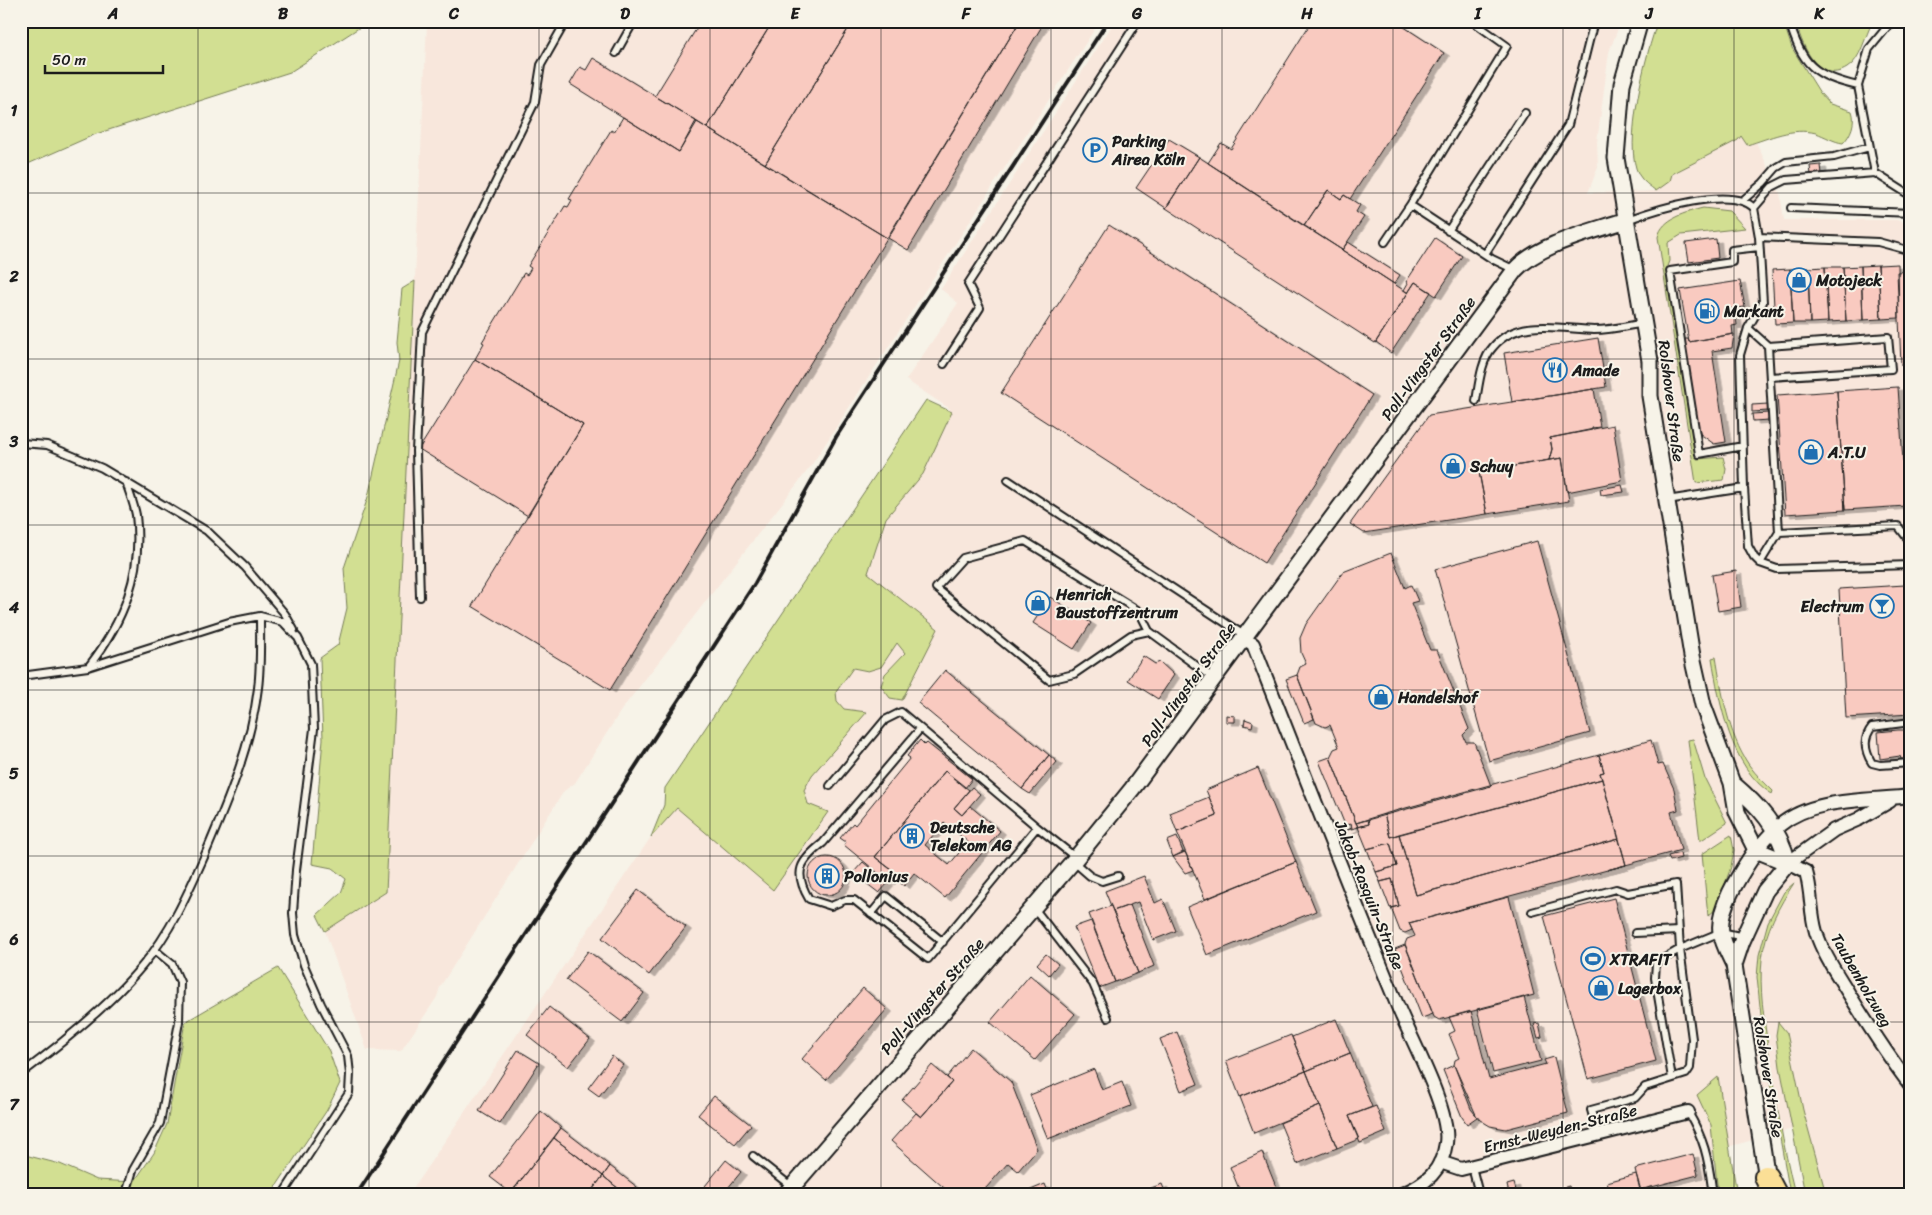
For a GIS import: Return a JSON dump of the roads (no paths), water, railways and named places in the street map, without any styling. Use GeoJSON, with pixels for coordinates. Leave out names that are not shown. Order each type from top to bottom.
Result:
{"type":"FeatureCollection","features":[{"type":"Feature","properties":{"kind":"street","name":"Rolshover Straße"},"geometry":{"type":"LineString","coordinates":[[1640,21],[1622,84],[1616,144],[1626,220],[1650,361],[1650,396],[1692,656],[1703,705],[1732,783],[1737,814],[1756,850],[1740,875],[1725,907],[1721,932],[1724,944],[1734,965],[1769,1190]]}},
{"type":"Feature","properties":{"kind":"street","name":"Poll-Vingster Straße"},"geometry":{"type":"LineString","coordinates":[[789,1191],[1075,859],[1132,789],[1515,270],[1524,260],[1541,251],[1626,220]]}},
{"type":"Feature","properties":{"kind":"street","name":"Jakob-Rasquin-Straße"},"geometry":{"type":"LineString","coordinates":[[1244,637],[1253,644],[1396,1005],[1442,1110],[1446,1142],[1439,1165]]}},
{"type":"Feature","properties":{"kind":"street","name":"Rolshover Straße"},"geometry":{"type":"LineString","coordinates":[[1732,783],[1761,808],[1784,846],[1788,863],[1765,890],[1734,965]]}},
{"type":"Feature","properties":{"kind":"street"},"geometry":{"type":"LineString","coordinates":[[1894,798],[1859,819],[1834,830],[1788,863],[1756,850],[1774,830],[1792,817],[1825,805],[1911,796]]}},
{"type":"Feature","properties":{"kind":"street","name":"Taubenholzweg"},"geometry":{"type":"LineString","coordinates":[[1788,863],[1806,872],[1810,888],[1809,903],[1816,934],[1832,967],[1882,1047],[1911,1086]]}},
{"type":"Feature","properties":{"kind":"street","name":"Ernst-Weyden-Straße"},"geometry":{"type":"LineString","coordinates":[[1439,1165],[1461,1170],[1688,1112]]}},
{"type":"Feature","properties":{"kind":"street"},"geometry":{"type":"LineString","coordinates":[[1402,1194],[1421,1186],[1439,1165]]}},
{"type":"Feature","properties":{"kind":"lane"},"geometry":{"type":"LineString","coordinates":[[420,597],[416,451],[422,332],[535,102],[541,65],[566,21]]}},
{"type":"Feature","properties":{"kind":"lane"},"geometry":{"type":"LineString","coordinates":[[616,53],[634,21]]}},
{"type":"Feature","properties":{"kind":"lane"},"geometry":{"type":"LineString","coordinates":[[944,364],[980,308],[968,284],[1138,21]]}},
{"type":"Feature","properties":{"kind":"lane"},"geometry":{"type":"LineString","coordinates":[[1385,242],[1410,205],[1507,46],[1472,21]]}},
{"type":"Feature","properties":{"kind":"lane"},"geometry":{"type":"LineString","coordinates":[[1485,254],[1568,126],[1593,25],[1586,21]]}},
{"type":"Feature","properties":{"kind":"lane"},"geometry":{"type":"LineString","coordinates":[[1788,21],[1795,42],[1811,68],[1833,80],[1858,86]]}},
{"type":"Feature","properties":{"kind":"lane"},"geometry":{"type":"LineString","coordinates":[[1875,173],[1858,86],[1869,49],[1892,21]]}},
{"type":"Feature","properties":{"kind":"lane"},"geometry":{"type":"LineString","coordinates":[[1448,231],[1525,112]]}},
{"type":"Feature","properties":{"kind":"lane"},"geometry":{"type":"LineString","coordinates":[[1742,201],[1776,168],[1786,162],[1834,157],[1869,147]]}},
{"type":"Feature","properties":{"kind":"lane"},"geometry":{"type":"LineString","coordinates":[[1754,208],[1772,187],[1786,180],[1875,173],[1911,196]]}},
{"type":"Feature","properties":{"kind":"lane"},"geometry":{"type":"LineString","coordinates":[[1626,220],[1656,210],[1722,198],[1742,201],[1754,208],[1759,237],[1763,302],[1748,328],[1740,355],[1744,488],[1748,546],[1754,557],[1760,563],[1777,569],[1911,565],[1911,558]]}},
{"type":"Feature","properties":{"kind":"lane"},"geometry":{"type":"LineString","coordinates":[[1410,205],[1485,254],[1515,270]]}},
{"type":"Feature","properties":{"kind":"lane"},"geometry":{"type":"LineString","coordinates":[[1791,208],[1911,213]]}},
{"type":"Feature","properties":{"kind":"lane"},"geometry":{"type":"LineString","coordinates":[[1759,237],[1878,242],[1911,251]]}},
{"type":"Feature","properties":{"kind":"lane"},"geometry":{"type":"LineString","coordinates":[[1743,446],[1699,454],[1670,271],[1732,262],[1732,250],[1759,247]]}},
{"type":"Feature","properties":{"kind":"lane"},"geometry":{"type":"LineString","coordinates":[[1476,401],[1484,364],[1493,346],[1521,330],[1537,326],[1599,330],[1644,323]]}},
{"type":"Feature","properties":{"kind":"lane"},"geometry":{"type":"LineString","coordinates":[[1748,328],[1768,346],[1779,532],[1760,563]]}},
{"type":"Feature","properties":{"kind":"lane"},"geometry":{"type":"LineString","coordinates":[[1768,346],[1888,337],[1891,369],[1770,377]]}},
{"type":"Feature","properties":{"kind":"lane"},"geometry":{"type":"LineString","coordinates":[[21,443],[47,446],[102,468],[207,531],[245,567],[285,614],[310,664],[314,728],[296,870],[293,913],[295,934],[304,965],[348,1056],[350,1074],[349,1093],[283,1194]]}},
{"type":"Feature","properties":{"kind":"lane"},"geometry":{"type":"LineString","coordinates":[[1008,480],[1244,637]]}},
{"type":"Feature","properties":{"kind":"lane"},"geometry":{"type":"LineString","coordinates":[[88,666],[108,641],[128,600],[136,540],[136,514],[126,482]]}},
{"type":"Feature","properties":{"kind":"lane"},"geometry":{"type":"LineString","coordinates":[[1667,500],[1744,488]]}},
{"type":"Feature","properties":{"kind":"lane"},"geometry":{"type":"LineString","coordinates":[[1779,532],[1898,526],[1911,543]]}},
{"type":"Feature","properties":{"kind":"lane"},"geometry":{"type":"LineString","coordinates":[[1150,631],[1131,635],[1074,674],[1049,680],[936,588],[964,558],[1025,540],[1139,611],[1150,631],[1214,679]]}},
{"type":"Feature","properties":{"kind":"lane"},"geometry":{"type":"LineString","coordinates":[[21,676],[88,666],[229,622],[260,616],[282,622],[298,638]]}},
{"type":"Feature","properties":{"kind":"lane"},"geometry":{"type":"LineString","coordinates":[[21,1074],[50,1052],[107,1002],[142,966],[170,930],[229,799],[247,741],[258,689],[260,616]]}},
{"type":"Feature","properties":{"kind":"lane"},"geometry":{"type":"LineString","coordinates":[[830,786],[885,720],[901,712],[1037,827],[1057,841],[1090,876],[1102,881],[1118,876]]}},
{"type":"Feature","properties":{"kind":"lane"},"geometry":{"type":"LineString","coordinates":[[1911,722],[1872,726],[1866,734],[1865,742],[1868,756],[1872,763],[1880,765],[1911,763]]}},
{"type":"Feature","properties":{"kind":"lane"},"geometry":{"type":"LineString","coordinates":[[920,729],[823,843],[807,856],[801,866],[800,885],[809,899],[817,904],[831,906],[845,900],[854,900],[928,959],[1037,827]]}},
{"type":"Feature","properties":{"kind":"lane"},"geometry":{"type":"LineString","coordinates":[[1532,912],[1616,889],[1628,893],[1676,884],[1680,949],[1692,1038],[1690,1068],[1686,1074],[1645,1086],[1635,1098],[1592,1110],[1598,1135]]}},
{"type":"Feature","properties":{"kind":"lane"},"geometry":{"type":"LineString","coordinates":[[871,914],[886,896],[943,942]]}},
{"type":"Feature","properties":{"kind":"lane"},"geometry":{"type":"LineString","coordinates":[[1033,907],[1093,984],[1108,1018]]}},
{"type":"Feature","properties":{"kind":"lane"},"geometry":{"type":"LineString","coordinates":[[1635,933],[1679,931]]}},
{"type":"Feature","properties":{"kind":"lane"},"geometry":{"type":"LineString","coordinates":[[1672,1078],[1655,978],[1656,963],[1680,949],[1721,932],[1744,937]]}},
{"type":"Feature","properties":{"kind":"lane"},"geometry":{"type":"LineString","coordinates":[[126,1194],[134,1170],[160,1123],[179,1022],[180,982],[172,964],[154,950]]}},
{"type":"Feature","properties":{"kind":"lane"},"geometry":{"type":"LineString","coordinates":[[1688,1112],[1702,1134],[1707,1151],[1712,1188],[1708,1194]]}},
{"type":"Feature","properties":{"kind":"lane"},"geometry":{"type":"LineString","coordinates":[[752,1156],[789,1191]]}},
{"type":"Feature","properties":{"kind":"lane"},"geometry":{"type":"LineString","coordinates":[[1472,1167],[1479,1194]]}},
{"type":"Feature","properties":{"kind":"railway"},"geometry":{"type":"LineString","coordinates":[[357,1194],[755,583],[836,437],[1108,21]]}},
{"type":"Feature","properties":{"kind":"place","name":"Parking Airea Köln"},"geometry":{"type":"Point","coordinates":[1095,150]}},
{"type":"Feature","properties":{"kind":"place","name":"Motojeck"},"geometry":{"type":"Point","coordinates":[1799,280]}},
{"type":"Feature","properties":{"kind":"place","name":"Markant"},"geometry":{"type":"Point","coordinates":[1707,311]}},
{"type":"Feature","properties":{"kind":"place","name":"Amade"},"geometry":{"type":"Point","coordinates":[1555,370]}},
{"type":"Feature","properties":{"kind":"place","name":"A.T.U"},"geometry":{"type":"Point","coordinates":[1811,452]}},
{"type":"Feature","properties":{"kind":"place","name":"Schuy"},"geometry":{"type":"Point","coordinates":[1453,466]}},
{"type":"Feature","properties":{"kind":"place","name":"Henrich Baustoffzentrum"},"geometry":{"type":"Point","coordinates":[1038,603]}},
{"type":"Feature","properties":{"kind":"place","name":"Electrum"},"geometry":{"type":"Point","coordinates":[1882,606]}},
{"type":"Feature","properties":{"kind":"place","name":"Handelshof"},"geometry":{"type":"Point","coordinates":[1381,697]}},
{"type":"Feature","properties":{"kind":"place","name":"Deutsche Telekom AG"},"geometry":{"type":"Point","coordinates":[912,836]}},
{"type":"Feature","properties":{"kind":"place","name":"Pollonius"},"geometry":{"type":"Point","coordinates":[827,876]}},
{"type":"Feature","properties":{"kind":"place","name":"XTRAFIT"},"geometry":{"type":"Point","coordinates":[1593,959]}},
{"type":"Feature","properties":{"kind":"place","name":"Lagerbox"},"geometry":{"type":"Point","coordinates":[1601,988]}}]}
